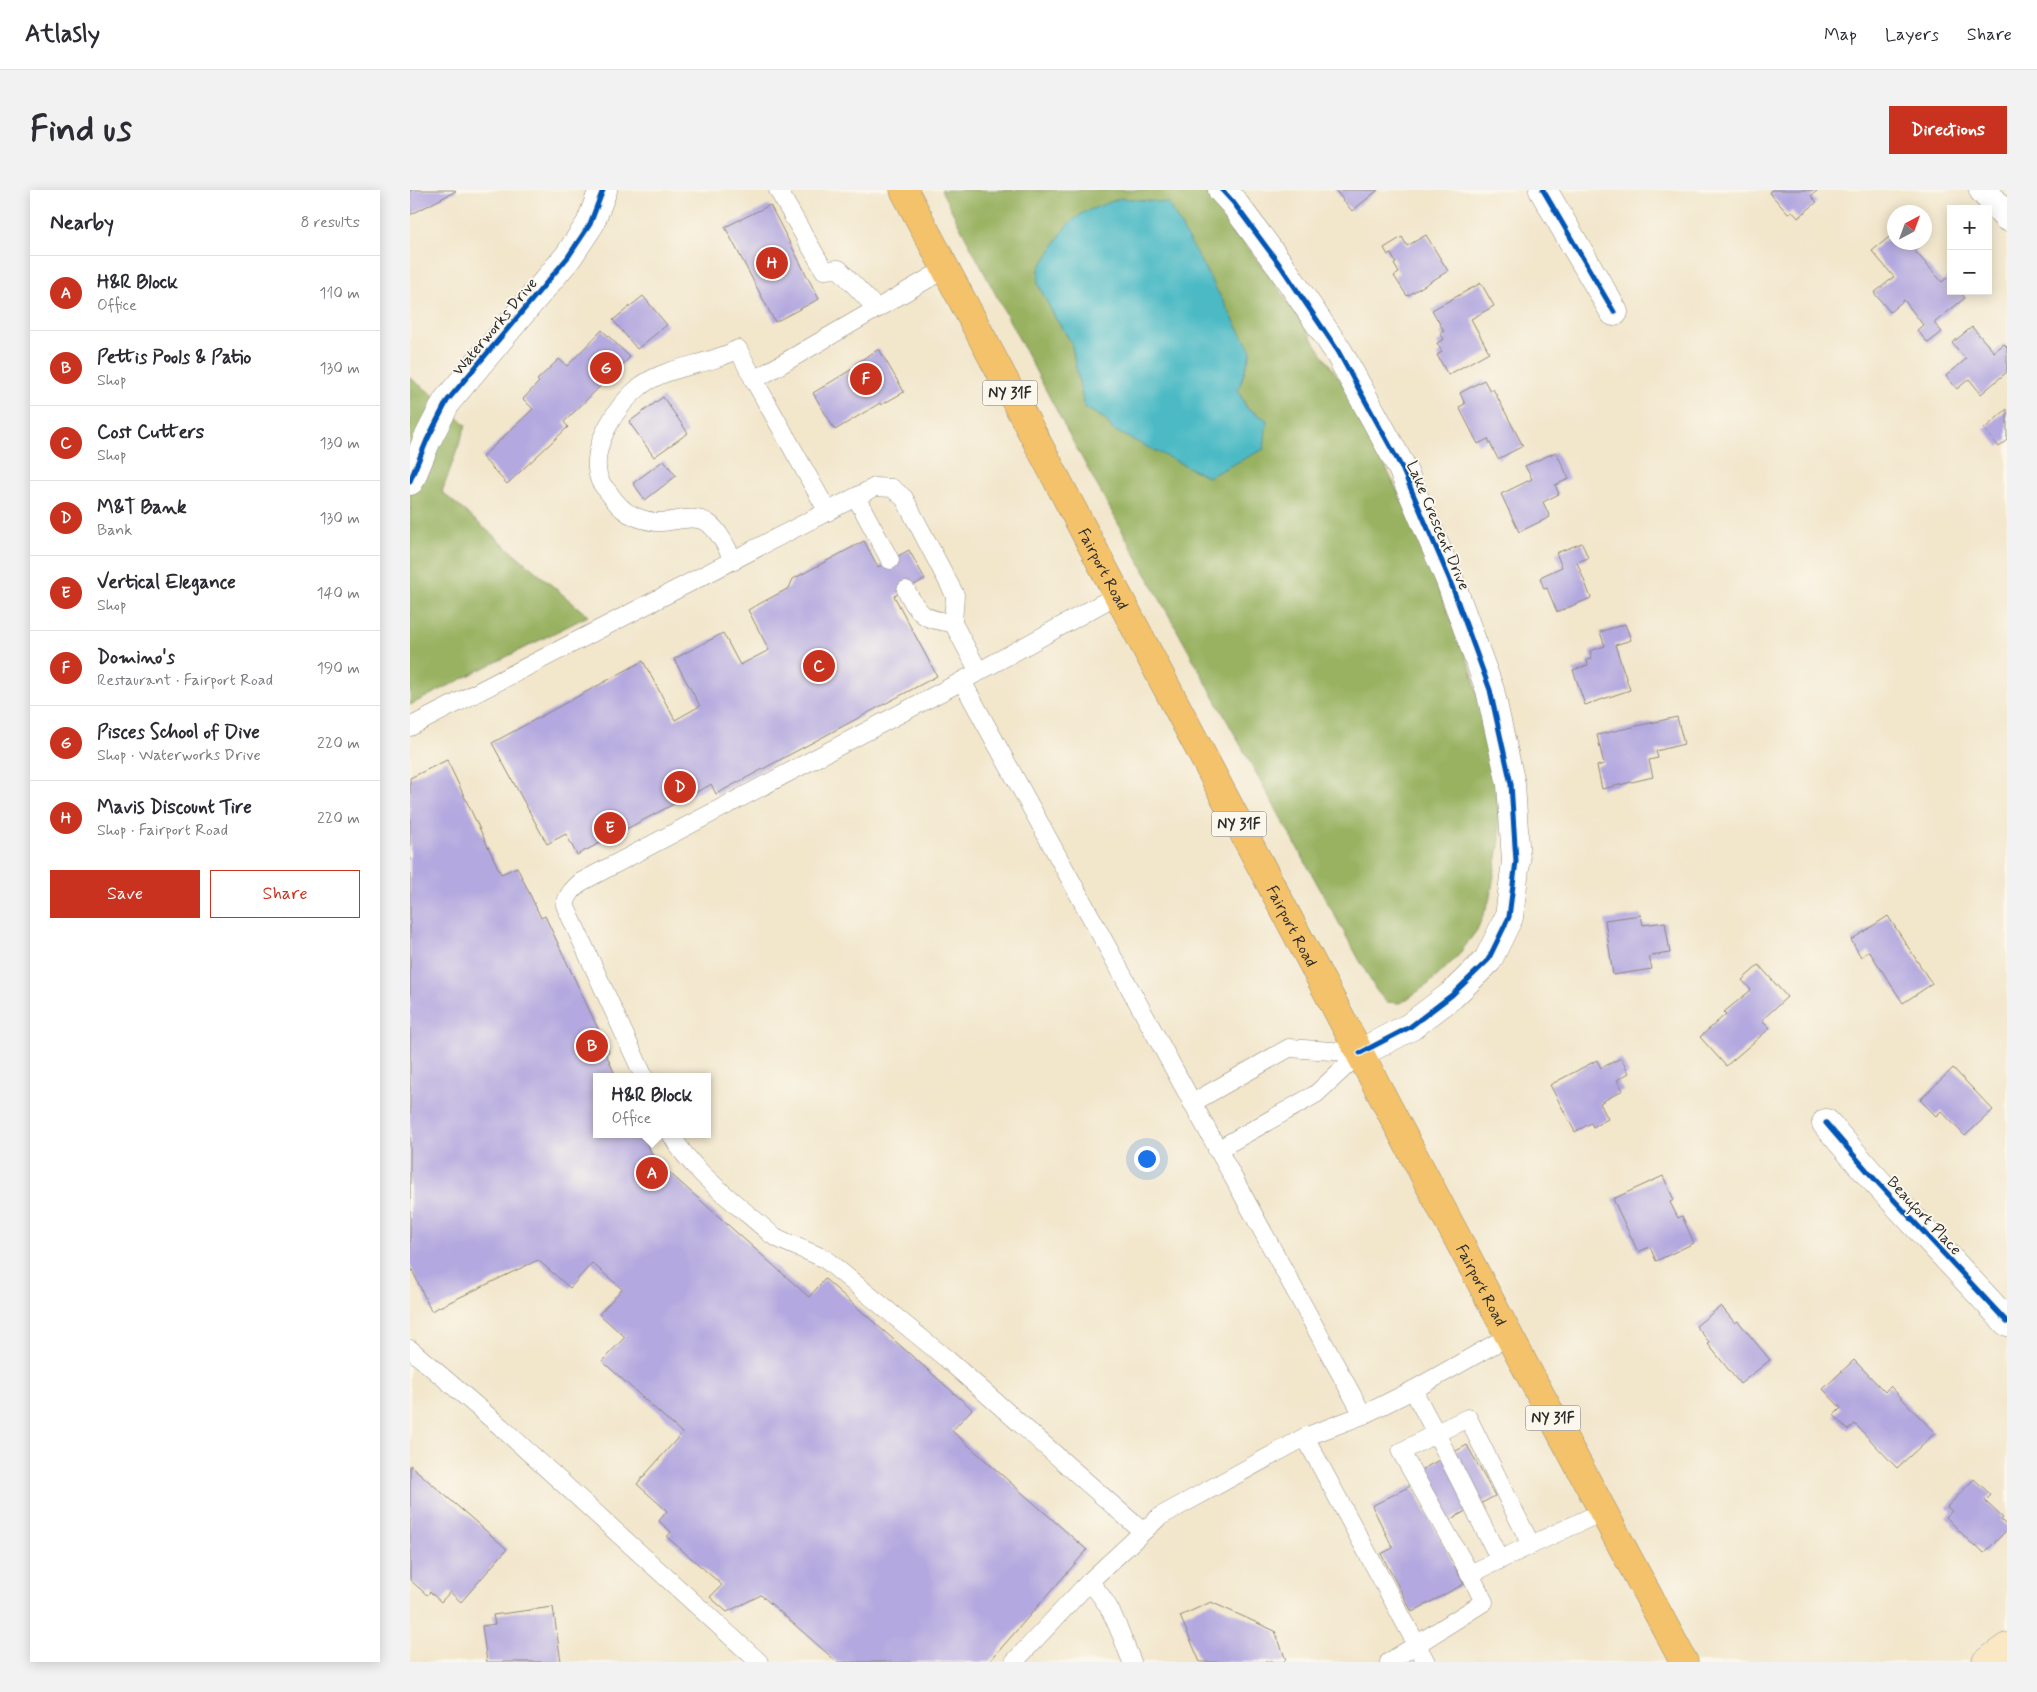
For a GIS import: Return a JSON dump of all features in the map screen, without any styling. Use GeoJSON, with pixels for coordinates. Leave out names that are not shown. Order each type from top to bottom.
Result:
{"type":"FeatureCollection","features":[{"type":"Feature","properties":{"kind":"main road","name":"Fairport Road"},"geometry":{"type":"LineString","coordinates":[[904,190],[1508,1336],[1684,1662]]}},
{"type":"Feature","properties":{"kind":"street","name":"Waterworks Drive"},"geometry":{"type":"LineString","coordinates":[[410,481],[427,440],[447,401],[568,257],[590,224],[603,190]]}},
{"type":"Feature","properties":{"kind":"street","name":"Lake Crescent Drive"},"geometry":{"type":"LineString","coordinates":[[1222,190],[1282,268],[1338,351],[1402,468],[1449,578],[1490,690],[1511,784],[1516,861],[1509,917],[1488,960],[1452,995],[1410,1027],[1360,1052]]}},
{"type":"Feature","properties":{"kind":"street"},"geometry":{"type":"LineString","coordinates":[[1543,190],[1614,312]]}},
{"type":"Feature","properties":{"kind":"street"},"geometry":{"type":"LineString","coordinates":[[1983,190],[2007,217]]}},
{"type":"Feature","properties":{"kind":"street","name":"Beaufort Place"},"geometry":{"type":"LineString","coordinates":[[1826,1122],[1868,1173],[2007,1322]]}},
{"type":"Feature","properties":{"kind":"street"},"geometry":{"type":"LineString","coordinates":[[1986,1662],[2007,1647]]}},
{"type":"Feature","properties":{"kind":"lane"},"geometry":{"type":"LineString","coordinates":[[778,190],[824,270],[839,269],[877,309]]}},
{"type":"Feature","properties":{"kind":"lane"},"geometry":{"type":"LineString","coordinates":[[754,380],[945,269]]}},
{"type":"Feature","properties":{"kind":"lane"},"geometry":{"type":"LineString","coordinates":[[734,561],[719,536],[708,523],[688,518],[657,522],[633,516],[616,504],[600,480],[597,461],[602,439],[616,411],[642,385],[670,371],[723,357],[738,349],[828,512]]}},
{"type":"Feature","properties":{"kind":"lane"},"geometry":{"type":"LineString","coordinates":[[410,727],[875,487],[892,488],[904,498],[955,595],[953,623],[979,672]]}},
{"type":"Feature","properties":{"kind":"lane"},"geometry":{"type":"LineString","coordinates":[[856,497],[890,560]]}},
{"type":"Feature","properties":{"kind":"lane"},"geometry":{"type":"LineString","coordinates":[[906,590],[917,610],[930,620],[953,623]]}},
{"type":"Feature","properties":{"kind":"lane"},"geometry":{"type":"LineString","coordinates":[[642,1073],[565,905],[567,896],[573,888],[590,877],[979,672],[1117,595]]}},
{"type":"Feature","properties":{"kind":"lane"},"geometry":{"type":"LineString","coordinates":[[962,681],[1363,1415]]}},
{"type":"Feature","properties":{"kind":"lane"},"geometry":{"type":"LineString","coordinates":[[1192,1104],[1289,1048],[1360,1052]]}},
{"type":"Feature","properties":{"kind":"lane"},"geometry":{"type":"LineString","coordinates":[[1217,1150],[1316,1094],[1360,1052]]}},
{"type":"Feature","properties":{"kind":"lane"},"geometry":{"type":"LineString","coordinates":[[673,1138],[691,1164],[772,1235],[824,1259],[948,1360],[1142,1531]]}},
{"type":"Feature","properties":{"kind":"lane"},"geometry":{"type":"LineString","coordinates":[[1014,1662],[1089,1582],[1159,1517],[1305,1438],[1363,1415],[1413,1390],[1508,1336]]}},
{"type":"Feature","properties":{"kind":"lane"},"geometry":{"type":"LineString","coordinates":[[410,1349],[501,1428],[759,1662]]}},
{"type":"Feature","properties":{"kind":"lane"},"geometry":{"type":"LineString","coordinates":[[1413,1390],[1500,1560]]}},
{"type":"Feature","properties":{"kind":"lane"},"geometry":{"type":"LineString","coordinates":[[1389,1662],[1484,1602],[1401,1452],[1468,1418],[1531,1545]]}},
{"type":"Feature","properties":{"kind":"lane"},"geometry":{"type":"LineString","coordinates":[[1305,1438],[1426,1662]]}},
{"type":"Feature","properties":{"kind":"lane"},"geometry":{"type":"LineString","coordinates":[[1470,1574],[1604,1511]]}},
{"type":"Feature","properties":{"kind":"lane"},"geometry":{"type":"LineString","coordinates":[[1089,1582],[1102,1595],[1111,1609],[1132,1662]]}},
{"type":"Feature","properties":{"kind":"green space"},"geometry":{"type":"Polygon","coordinates":[[[941,190],[1205,190],[1277,286],[1348,392],[1404,504],[1471,669],[1495,766],[1500,839],[1490,899],[1477,930],[1457,957],[1430,983],[1401,1003],[1386,1002],[1376,990],[1072,440],[941,190]],[[1038,284],[1054,316],[1071,342],[1084,407],[1105,419],[1113,430],[1267,420],[1247,408],[1238,391],[1251,351],[1038,284]]]}},
{"type":"Feature","properties":{"kind":"green space"},"geometry":{"type":"Polygon","coordinates":[[[410,378],[432,394],[466,425],[442,492],[588,616],[410,705],[410,378]]]}},
{"type":"Feature","properties":{"kind":"water"},"geometry":{"type":"Polygon","coordinates":[[[1121,198],[1168,203],[1251,351],[1238,391],[1247,408],[1267,420],[1264,449],[1208,477],[1113,430],[1105,419],[1084,407],[1071,342],[1054,316],[1038,284],[1039,269],[1066,226],[1084,212],[1121,198]]]}},
{"type":"Feature","properties":{"kind":"building"},"geometry":{"type":"Polygon","coordinates":[[[410,190],[455,190],[456,191],[410,215],[410,190]]]}},
{"type":"Feature","properties":{"kind":"building"},"geometry":{"type":"Polygon","coordinates":[[[1335,190],[1378,190],[1352,211],[1335,190]]]}},
{"type":"Feature","properties":{"kind":"building"},"geometry":{"type":"Polygon","coordinates":[[[1772,190],[1818,190],[1811,196],[1817,202],[1798,218],[1792,211],[1788,214],[1769,192],[1772,190]]]}},
{"type":"Feature","properties":{"kind":"building"},"geometry":{"type":"Polygon","coordinates":[[[770,205],[819,299],[775,322],[725,227],[770,205]]]}},
{"type":"Feature","properties":{"kind":"building"},"geometry":{"type":"Polygon","coordinates":[[[1426,235],[1448,271],[1407,296],[1394,276],[1399,273],[1394,264],[1396,263],[1391,254],[1388,255],[1384,248],[1402,237],[1407,246],[1426,235]]]}},
{"type":"Feature","properties":{"kind":"building"},"geometry":{"type":"Polygon","coordinates":[[[1887,239],[1887,250],[1914,250],[1942,282],[1947,278],[1947,295],[1963,295],[1965,298],[1934,323],[1942,332],[1928,343],[1917,330],[1923,325],[1904,300],[1890,312],[1874,293],[1894,277],[1872,251],[1887,239]]]}},
{"type":"Feature","properties":{"kind":"building"},"geometry":{"type":"Polygon","coordinates":[[[1481,283],[1494,306],[1471,319],[1489,352],[1448,375],[1437,355],[1442,352],[1437,343],[1444,339],[1440,333],[1444,331],[1432,310],[1481,283]]]}},
{"type":"Feature","properties":{"kind":"building"},"geometry":{"type":"Polygon","coordinates":[[[643,296],[667,325],[637,349],[613,320],[643,296]]]}},
{"type":"Feature","properties":{"kind":"building"},"geometry":{"type":"Polygon","coordinates":[[[1972,327],[1994,352],[2004,344],[2007,347],[2007,372],[1981,394],[1969,379],[1957,389],[1946,376],[1966,359],[1952,343],[1972,327]]]}},
{"type":"Feature","properties":{"kind":"building"},"geometry":{"type":"Polygon","coordinates":[[[602,330],[630,357],[564,422],[568,427],[507,484],[482,457],[533,409],[523,399],[539,382],[537,380],[559,359],[567,366],[602,330]]]}},
{"type":"Feature","properties":{"kind":"building"},"geometry":{"type":"Polygon","coordinates":[[[879,349],[904,392],[881,405],[880,403],[835,430],[813,393],[857,366],[855,364],[879,349]]]}},
{"type":"Feature","properties":{"kind":"building"},"geometry":{"type":"Polygon","coordinates":[[[1484,380],[1490,391],[1493,389],[1523,446],[1498,459],[1488,439],[1478,444],[1459,407],[1465,404],[1460,393],[1484,380]]]}},
{"type":"Feature","properties":{"kind":"building"},"geometry":{"type":"Polygon","coordinates":[[[663,397],[688,433],[654,457],[629,422],[663,397]]]}},
{"type":"Feature","properties":{"kind":"building"},"geometry":{"type":"Polygon","coordinates":[[[2007,409],[2007,440],[1999,447],[1984,429],[2007,409]]]}},
{"type":"Feature","properties":{"kind":"building"},"geometry":{"type":"Polygon","coordinates":[[[1556,452],[1569,479],[1555,485],[1559,494],[1543,502],[1550,517],[1519,532],[1501,494],[1532,479],[1525,466],[1556,452]]]}},
{"type":"Feature","properties":{"kind":"building"},"geometry":{"type":"Polygon","coordinates":[[[664,460],[676,476],[645,500],[633,483],[664,460]]]}},
{"type":"Feature","properties":{"kind":"building"},"geometry":{"type":"Polygon","coordinates":[[[864,541],[878,567],[909,550],[925,579],[894,596],[937,676],[716,794],[711,784],[577,855],[566,834],[547,844],[492,743],[643,661],[675,720],[700,706],[674,659],[723,633],[740,665],[769,650],[748,610],[789,588],[793,579],[864,541]]]}},
{"type":"Feature","properties":{"kind":"building"},"geometry":{"type":"Polygon","coordinates":[[[1582,543],[1588,558],[1577,562],[1591,598],[1557,612],[1547,588],[1544,589],[1540,578],[1562,567],[1556,553],[1582,543]]]}},
{"type":"Feature","properties":{"kind":"building"},"geometry":{"type":"Polygon","coordinates":[[[1625,624],[1631,640],[1615,645],[1630,690],[1585,705],[1573,670],[1588,665],[1587,660],[1592,659],[1590,651],[1605,646],[1600,632],[1625,624]]]}},
{"type":"Feature","properties":{"kind":"building"},"geometry":{"type":"Polygon","coordinates":[[[1677,717],[1684,744],[1656,751],[1658,758],[1649,760],[1653,777],[1602,789],[1597,766],[1604,764],[1597,735],[1677,717]]]}},
{"type":"Feature","properties":{"kind":"building"},"geometry":{"type":"Polygon","coordinates":[[[447,760],[501,874],[517,867],[541,918],[545,916],[609,1052],[606,1054],[614,1073],[593,1073],[593,1138],[645,1138],[654,1159],[809,1297],[825,1279],[972,1409],[952,1431],[1087,1550],[989,1662],[837,1662],[761,1595],[727,1612],[710,1597],[722,1585],[667,1537],[671,1532],[659,1521],[667,1511],[637,1484],[682,1433],[602,1361],[625,1337],[599,1314],[622,1289],[592,1263],[570,1288],[538,1260],[431,1311],[410,1265],[410,778],[447,760]]]}},
{"type":"Feature","properties":{"kind":"building"},"geometry":{"type":"Polygon","coordinates":[[[1641,915],[1643,925],[1665,922],[1670,953],[1649,956],[1652,969],[1613,975],[1605,920],[1641,915]]]}},
{"type":"Feature","properties":{"kind":"building"},"geometry":{"type":"Polygon","coordinates":[[[1888,916],[1932,984],[1903,1003],[1869,951],[1861,957],[1851,940],[1888,916]]]}},
{"type":"Feature","properties":{"kind":"building"},"geometry":{"type":"Polygon","coordinates":[[[1759,965],[1787,997],[1762,1020],[1770,1028],[1726,1066],[1700,1037],[1726,1014],[1724,1012],[1751,990],[1742,980],[1759,965]]]}},
{"type":"Feature","properties":{"kind":"building"},"geometry":{"type":"Polygon","coordinates":[[[1621,1058],[1629,1073],[1617,1080],[1623,1090],[1600,1103],[1608,1119],[1593,1127],[1591,1123],[1575,1132],[1550,1085],[1597,1060],[1601,1068],[1621,1058]]]}},
{"type":"Feature","properties":{"kind":"building"},"geometry":{"type":"Polygon","coordinates":[[[1953,1068],[1993,1110],[1965,1136],[1941,1111],[1936,1116],[1920,1100],[1953,1068]]]}},
{"type":"Feature","properties":{"kind":"building"},"geometry":{"type":"Polygon","coordinates":[[[1663,1176],[1674,1200],[1670,1202],[1678,1218],[1682,1216],[1694,1243],[1656,1261],[1650,1247],[1638,1252],[1613,1199],[1663,1176]]]}},
{"type":"Feature","properties":{"kind":"building"},"geometry":{"type":"Polygon","coordinates":[[[1721,1306],[1735,1323],[1738,1321],[1770,1360],[1740,1384],[1696,1326],[1721,1306]]]}},
{"type":"Feature","properties":{"kind":"building"},"geometry":{"type":"Polygon","coordinates":[[[1854,1360],[1885,1392],[1890,1386],[1935,1433],[1897,1468],[1855,1424],[1848,1430],[1834,1415],[1841,1408],[1823,1389],[1854,1360]]]}},
{"type":"Feature","properties":{"kind":"building"},"geometry":{"type":"Polygon","coordinates":[[[1467,1445],[1495,1496],[1445,1522],[1417,1472],[1467,1445]]]}},
{"type":"Feature","properties":{"kind":"building"},"geometry":{"type":"Polygon","coordinates":[[[410,1465],[507,1549],[461,1602],[450,1592],[441,1602],[430,1592],[427,1595],[410,1580],[410,1465]]]}},
{"type":"Feature","properties":{"kind":"building"},"geometry":{"type":"Polygon","coordinates":[[[1974,1479],[1991,1495],[1985,1501],[2003,1518],[2001,1520],[2007,1526],[2007,1530],[1984,1553],[1977,1546],[1975,1547],[1946,1517],[1952,1511],[1947,1507],[1974,1479]]]}},
{"type":"Feature","properties":{"kind":"building"},"geometry":{"type":"Polygon","coordinates":[[[1412,1485],[1464,1584],[1412,1612],[1381,1554],[1393,1548],[1372,1506],[1412,1485]]]}},
{"type":"Feature","properties":{"kind":"building"},"geometry":{"type":"Polygon","coordinates":[[[1211,1602],[1275,1631],[1286,1660],[1285,1662],[1200,1662],[1180,1616],[1211,1602]]]}},
{"type":"Feature","properties":{"kind":"building"},"geometry":{"type":"Polygon","coordinates":[[[553,1607],[561,1662],[487,1662],[482,1626],[495,1624],[493,1615],[553,1607]]]}},
{"type":"Feature","properties":{"kind":"cycle path"},"geometry":{"type":"LineString","coordinates":[[410,481],[427,440],[447,401],[568,257],[590,224],[603,190]]}},
{"type":"Feature","properties":{"kind":"cycle path"},"geometry":{"type":"LineString","coordinates":[[1222,190],[1282,268],[1338,351],[1402,468],[1449,578],[1490,690],[1511,784],[1516,861],[1509,917],[1488,960],[1452,995],[1410,1027],[1360,1053]]}},
{"type":"Feature","properties":{"kind":"cycle path"},"geometry":{"type":"LineString","coordinates":[[1543,190],[1614,312]]}},
{"type":"Feature","properties":{"kind":"cycle path"},"geometry":{"type":"LineString","coordinates":[[1826,1123],[1869,1173],[2007,1322]]}},
{"type":"Feature","properties":{"kind":"place","name":"Mavis Discount Tire"},"geometry":{"type":"Point","coordinates":[772,263]}},
{"type":"Feature","properties":{"kind":"place","name":"Pisces School of Dive"},"geometry":{"type":"Point","coordinates":[606,368]}},
{"type":"Feature","properties":{"kind":"place","name":"Domino's"},"geometry":{"type":"Point","coordinates":[866,379]}},
{"type":"Feature","properties":{"kind":"place","name":"Cost Cutters"},"geometry":{"type":"Point","coordinates":[819,666]}},
{"type":"Feature","properties":{"kind":"place","name":"M&T Bank"},"geometry":{"type":"Point","coordinates":[680,787]}},
{"type":"Feature","properties":{"kind":"place","name":"Vertical Elegance"},"geometry":{"type":"Point","coordinates":[610,828]}},
{"type":"Feature","properties":{"kind":"place","name":"Pettis Pools & Patio"},"geometry":{"type":"Point","coordinates":[592,1046]}},
{"type":"Feature","properties":{"kind":"place","name":"H&R Block"},"geometry":{"type":"Point","coordinates":[652,1173]}}]}
